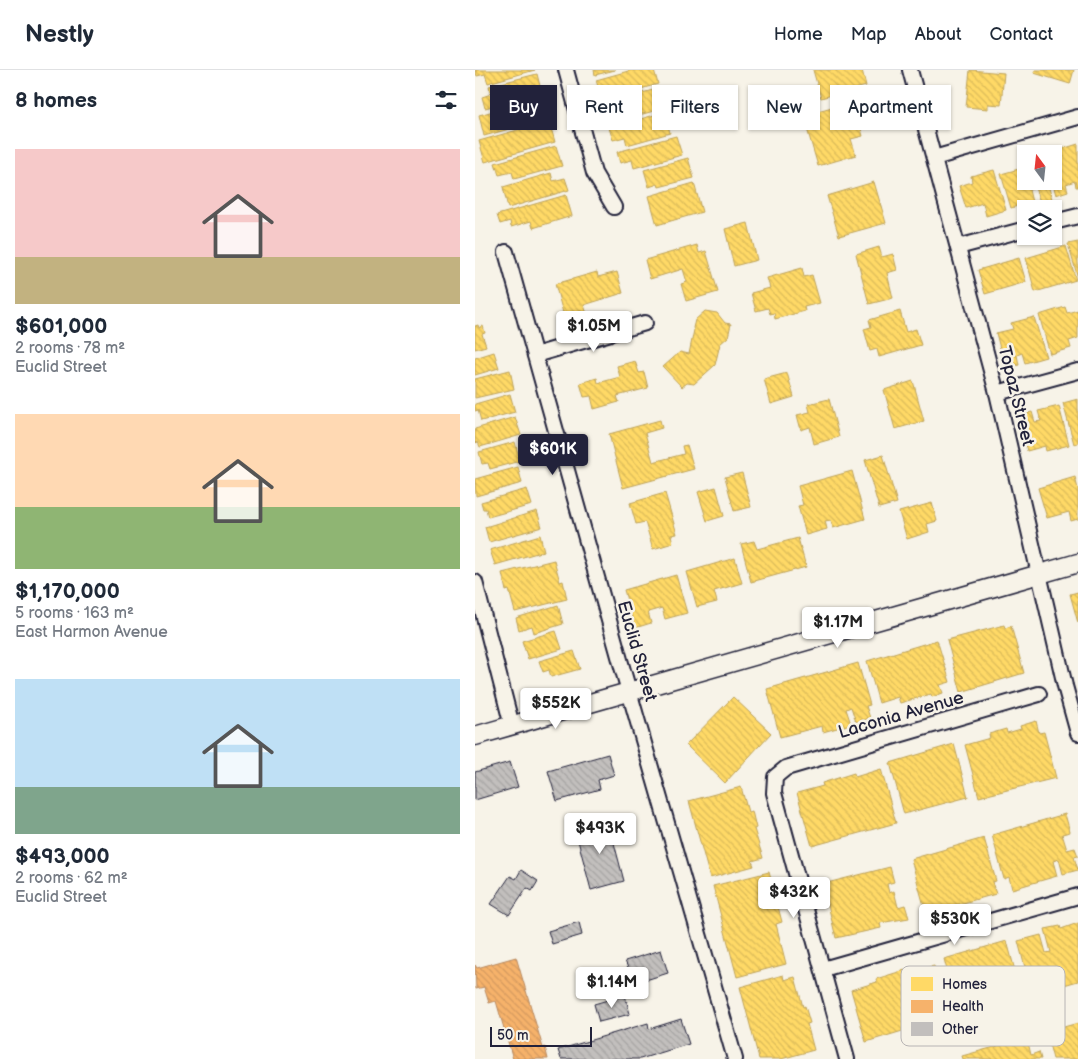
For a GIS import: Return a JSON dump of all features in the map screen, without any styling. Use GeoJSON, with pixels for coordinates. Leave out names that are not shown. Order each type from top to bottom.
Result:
{"type":"FeatureCollection","features":[{"type":"Feature","properties":{"kind":"main road"},"geometry":{"type":"LineString","coordinates":[[475,736],[1078,563]]}},
{"type":"Feature","properties":{"kind":"street"},"geometry":{"type":"LineString","coordinates":[[566,70],[594,173],[615,206]]}},
{"type":"Feature","properties":{"kind":"street","name":"Topaz Street"},"geometry":{"type":"LineString","coordinates":[[910,70],[997,393],[1065,686],[1078,733]]}},
{"type":"Feature","properties":{"kind":"street"},"geometry":{"type":"LineString","coordinates":[[934,158],[1078,117]]}},
{"type":"Feature","properties":{"kind":"street"},"geometry":{"type":"LineString","coordinates":[[1062,220],[1078,216]]}},
{"type":"Feature","properties":{"kind":"street"},"geometry":{"type":"LineString","coordinates":[[958,247],[1017,232]]}},
{"type":"Feature","properties":{"kind":"street","name":"Euclid Street"},"geometry":{"type":"LineString","coordinates":[[506,252],[629,692],[735,1059]]}},
{"type":"Feature","properties":{"kind":"street"},"geometry":{"type":"LineString","coordinates":[[535,355],[645,323]]}},
{"type":"Feature","properties":{"kind":"street"},"geometry":{"type":"LineString","coordinates":[[997,393],[1078,371]]}},
{"type":"Feature","properties":{"kind":"street"},"geometry":{"type":"LineString","coordinates":[[475,582],[512,726]]}},
{"type":"Feature","properties":{"kind":"street","name":"Laconia Avenue"},"geometry":{"type":"LineString","coordinates":[[823,969],[774,793],[775,777],[786,768],[1039,694]]}},
{"type":"Feature","properties":{"kind":"street"},"geometry":{"type":"LineString","coordinates":[[847,1059],[823,969],[1078,896]]}},
{"type":"Feature","properties":{"kind":"building: Homes"},"geometry":{"type":"Polygon","coordinates":[[[475,70],[535,70],[488,83],[485,74],[477,76],[475,70]]]}},
{"type":"Feature","properties":{"kind":"building: Homes"},"geometry":{"type":"Polygon","coordinates":[[[594,70],[615,70],[595,75],[594,70]]]}},
{"type":"Feature","properties":{"kind":"building: Homes"},"geometry":{"type":"Polygon","coordinates":[[[632,70],[654,70],[658,84],[642,89],[642,85],[598,85],[596,80],[632,70]]]}},
{"type":"Feature","properties":{"kind":"building: Homes"},"geometry":{"type":"Polygon","coordinates":[[[813,70],[862,70],[866,85],[830,85],[830,96],[821,98],[820,85],[817,85],[813,70]]]}},
{"type":"Feature","properties":{"kind":"building: Homes"},"geometry":{"type":"Polygon","coordinates":[[[970,70],[1004,73],[1001,105],[988,104],[988,109],[966,107],[970,70]]]}},
{"type":"Feature","properties":{"kind":"building: Homes"},"geometry":{"type":"Polygon","coordinates":[[[1035,70],[1074,70],[1070,84],[1034,73],[1035,70]]]}},
{"type":"Feature","properties":{"kind":"building: Homes"},"geometry":{"type":"Polygon","coordinates":[[[537,74],[540,85],[493,85],[537,74]]]}},
{"type":"Feature","properties":{"kind":"building: Homes"},"geometry":{"type":"Polygon","coordinates":[[[652,90],[652,112],[642,114],[642,93],[652,90]]]}},
{"type":"Feature","properties":{"kind":"building: Homes"},"geometry":{"type":"Polygon","coordinates":[[[490,94],[490,107],[485,108],[482,97],[490,94]]]}},
{"type":"Feature","properties":{"kind":"building: Homes"},"geometry":{"type":"Polygon","coordinates":[[[830,108],[830,130],[861,130],[863,136],[851,139],[856,155],[818,166],[807,130],[820,130],[820,110],[830,108]]]}},
{"type":"Feature","properties":{"kind":"building: Homes"},"geometry":{"type":"Polygon","coordinates":[[[490,112],[490,130],[506,130],[484,136],[479,115],[490,112]]]}},
{"type":"Feature","properties":{"kind":"building: Homes"},"geometry":{"type":"Polygon","coordinates":[[[652,116],[652,130],[669,130],[670,133],[627,145],[625,137],[613,140],[610,130],[642,130],[642,119],[652,116]]]}},
{"type":"Feature","properties":{"kind":"building: Homes"},"geometry":{"type":"Polygon","coordinates":[[[518,130],[552,130],[555,142],[485,162],[479,141],[518,130]]]}},
{"type":"Feature","properties":{"kind":"building: Homes"},"geometry":{"type":"Polygon","coordinates":[[[676,136],[682,155],[634,168],[632,160],[620,163],[617,152],[676,136]]]}},
{"type":"Feature","properties":{"kind":"building: Homes"},"geometry":{"type":"Polygon","coordinates":[[[1078,144],[1078,187],[1076,187],[1075,181],[1066,184],[1068,191],[1056,195],[1055,190],[1063,190],[1063,149],[1078,144]]]}},
{"type":"Feature","properties":{"kind":"building: Homes"},"geometry":{"type":"Polygon","coordinates":[[[556,146],[562,166],[514,179],[512,172],[499,175],[495,163],[556,146]]]}},
{"type":"Feature","properties":{"kind":"building: Homes"},"geometry":{"type":"Polygon","coordinates":[[[688,158],[694,178],[659,187],[658,184],[649,187],[644,170],[688,158]]]}},
{"type":"Feature","properties":{"kind":"building: Homes"},"geometry":{"type":"Polygon","coordinates":[[[994,170],[1006,210],[986,216],[983,203],[966,208],[959,186],[972,182],[971,176],[994,170]]]}},
{"type":"Feature","properties":{"kind":"building: Homes"},"geometry":{"type":"Polygon","coordinates":[[[1017,170],[1017,190],[1029,190],[1032,200],[1017,200],[1017,206],[1011,208],[1001,174],[1017,170]]]}},
{"type":"Feature","properties":{"kind":"building: Homes"},"geometry":{"type":"Polygon","coordinates":[[[551,173],[553,181],[565,178],[569,190],[508,208],[503,187],[551,173]]]}},
{"type":"Feature","properties":{"kind":"building: Homes"},"geometry":{"type":"Polygon","coordinates":[[[874,182],[886,223],[839,236],[827,196],[874,182]]]}},
{"type":"Feature","properties":{"kind":"building: Homes"},"geometry":{"type":"Polygon","coordinates":[[[694,183],[702,212],[657,225],[649,196],[694,183]]]}},
{"type":"Feature","properties":{"kind":"building: Homes"},"geometry":{"type":"Polygon","coordinates":[[[1036,190],[1050,190],[1052,199],[1039,200],[1036,190]]]}},
{"type":"Feature","properties":{"kind":"building: Homes"},"geometry":{"type":"Polygon","coordinates":[[[566,195],[572,216],[533,228],[531,221],[511,227],[510,221],[500,224],[497,215],[566,195]]]}},
{"type":"Feature","properties":{"kind":"building: Homes"},"geometry":{"type":"Polygon","coordinates":[[[748,223],[757,260],[734,266],[725,229],[748,223]]]}},
{"type":"Feature","properties":{"kind":"building: Homes"},"geometry":{"type":"Polygon","coordinates":[[[1078,242],[1078,278],[1068,244],[1078,242]]]}},
{"type":"Feature","properties":{"kind":"building: Homes"},"geometry":{"type":"Polygon","coordinates":[[[697,245],[699,253],[706,251],[718,292],[686,301],[681,284],[687,282],[683,269],[650,279],[645,260],[697,245]]]}},
{"type":"Feature","properties":{"kind":"building: Homes"},"geometry":{"type":"Polygon","coordinates":[[[1066,246],[1076,280],[1035,292],[1026,258],[1066,246]]]}},
{"type":"Feature","properties":{"kind":"building: Homes"},"geometry":{"type":"Polygon","coordinates":[[[879,247],[882,257],[893,254],[897,270],[887,273],[893,298],[869,304],[856,254],[879,247]]]}},
{"type":"Feature","properties":{"kind":"building: Homes"},"geometry":{"type":"Polygon","coordinates":[[[1019,258],[1026,282],[985,294],[978,270],[1019,258]]]}},
{"type":"Feature","properties":{"kind":"building: Homes"},"geometry":{"type":"Polygon","coordinates":[[[802,268],[804,277],[812,275],[820,303],[804,307],[805,311],[775,319],[774,313],[770,314],[768,308],[756,311],[751,293],[770,288],[767,278],[802,268]]]}},
{"type":"Feature","properties":{"kind":"building: Homes"},"geometry":{"type":"Polygon","coordinates":[[[597,272],[598,277],[617,272],[623,293],[584,305],[587,314],[565,320],[555,284],[597,272]]]}},
{"type":"Feature","properties":{"kind":"building: Homes"},"geometry":{"type":"Polygon","coordinates":[[[1065,307],[1067,313],[1078,310],[1078,338],[1069,341],[1071,348],[1050,354],[1039,315],[1065,307]]]}},
{"type":"Feature","properties":{"kind":"building: Homes"},"geometry":{"type":"Polygon","coordinates":[[[705,311],[717,313],[725,323],[731,324],[728,337],[720,344],[715,365],[694,384],[687,383],[682,387],[663,367],[680,352],[689,354],[695,320],[705,311]]]}},
{"type":"Feature","properties":{"kind":"building: Homes"},"geometry":{"type":"Polygon","coordinates":[[[900,311],[906,332],[916,329],[921,345],[879,357],[877,349],[870,351],[864,329],[871,327],[869,320],[900,311]]]}},
{"type":"Feature","properties":{"kind":"building: Homes"},"geometry":{"type":"Polygon","coordinates":[[[1034,317],[1046,357],[1025,363],[1022,353],[1017,355],[1019,365],[1005,368],[996,333],[1013,329],[1011,323],[1034,317]]]}},
{"type":"Feature","properties":{"kind":"building: Homes"},"geometry":{"type":"Polygon","coordinates":[[[478,325],[479,328],[483,326],[485,333],[482,334],[486,346],[475,349],[475,326],[478,325]]]}},
{"type":"Feature","properties":{"kind":"building: Homes"},"geometry":{"type":"Polygon","coordinates":[[[494,352],[499,368],[475,375],[475,358],[494,352]]]}},
{"type":"Feature","properties":{"kind":"building: Homes"},"geometry":{"type":"Polygon","coordinates":[[[635,361],[639,373],[644,372],[648,388],[617,396],[619,402],[594,409],[591,396],[584,397],[580,383],[597,378],[598,383],[620,377],[617,366],[635,361]]]}},
{"type":"Feature","properties":{"kind":"building: Homes"},"geometry":{"type":"Polygon","coordinates":[[[510,370],[514,389],[475,398],[475,379],[510,370]]]}},
{"type":"Feature","properties":{"kind":"building: Homes"},"geometry":{"type":"Polygon","coordinates":[[[787,373],[794,397],[771,404],[764,379],[787,373]]]}},
{"type":"Feature","properties":{"kind":"building: Homes"},"geometry":{"type":"Polygon","coordinates":[[[913,381],[924,421],[895,429],[884,390],[913,381]]]}},
{"type":"Feature","properties":{"kind":"building: Homes"},"geometry":{"type":"Polygon","coordinates":[[[510,394],[515,412],[481,421],[478,410],[475,411],[475,404],[510,394]]]}},
{"type":"Feature","properties":{"kind":"building: Homes"},"geometry":{"type":"Polygon","coordinates":[[[829,399],[839,437],[814,444],[810,427],[801,430],[797,415],[810,412],[808,404],[829,399]]]}},
{"type":"Feature","properties":{"kind":"building: Homes"},"geometry":{"type":"Polygon","coordinates":[[[1078,399],[1078,443],[1074,444],[1063,403],[1078,399]]]}},
{"type":"Feature","properties":{"kind":"building: Homes"},"geometry":{"type":"Polygon","coordinates":[[[1059,406],[1069,445],[1046,451],[1045,446],[1027,451],[1018,416],[1032,412],[1035,422],[1041,421],[1038,411],[1059,406]]]}},
{"type":"Feature","properties":{"kind":"building: Homes"},"geometry":{"type":"Polygon","coordinates":[[[515,417],[521,435],[480,447],[478,442],[475,443],[475,429],[515,417]]]}},
{"type":"Feature","properties":{"kind":"building: Homes"},"geometry":{"type":"Polygon","coordinates":[[[660,420],[662,428],[645,433],[653,462],[684,454],[682,446],[687,445],[694,469],[623,488],[609,434],[660,420]]]}},
{"type":"Feature","properties":{"kind":"building: Homes"},"geometry":{"type":"Polygon","coordinates":[[[515,442],[520,461],[490,469],[488,463],[482,464],[479,452],[515,442]]]}},
{"type":"Feature","properties":{"kind":"building: Homes"},"geometry":{"type":"Polygon","coordinates":[[[883,455],[897,503],[879,508],[865,460],[883,455]]]}},
{"type":"Feature","properties":{"kind":"building: Homes"},"geometry":{"type":"Polygon","coordinates":[[[518,467],[522,483],[476,496],[475,479],[518,467]]]}},
{"type":"Feature","properties":{"kind":"building: Homes"},"geometry":{"type":"Polygon","coordinates":[[[852,471],[865,519],[833,528],[831,520],[825,521],[827,529],[806,535],[798,506],[803,505],[798,486],[852,471]]]}},
{"type":"Feature","properties":{"kind":"building: Homes"},"geometry":{"type":"Polygon","coordinates":[[[742,473],[751,507],[734,511],[725,477],[742,473]]]}},
{"type":"Feature","properties":{"kind":"building: Homes"},"geometry":{"type":"Polygon","coordinates":[[[1075,477],[1078,489],[1078,519],[1071,521],[1069,512],[1047,518],[1038,488],[1075,477]]]}},
{"type":"Feature","properties":{"kind":"building: Homes"},"geometry":{"type":"Polygon","coordinates":[[[716,487],[724,516],[707,521],[698,492],[716,487]]]}},
{"type":"Feature","properties":{"kind":"building: Homes"},"geometry":{"type":"Polygon","coordinates":[[[527,489],[532,505],[488,517],[486,509],[483,509],[481,502],[527,489]]]}},
{"type":"Feature","properties":{"kind":"building: Homes"},"geometry":{"type":"Polygon","coordinates":[[[665,493],[677,534],[671,535],[673,543],[653,549],[645,522],[636,524],[630,503],[665,493]]]}},
{"type":"Feature","properties":{"kind":"building: Homes"},"geometry":{"type":"Polygon","coordinates":[[[932,503],[937,521],[927,524],[929,532],[907,539],[899,512],[932,503]]]}},
{"type":"Feature","properties":{"kind":"building: Homes"},"geometry":{"type":"Polygon","coordinates":[[[537,511],[542,527],[489,542],[485,527],[537,511]]]}},
{"type":"Feature","properties":{"kind":"building: Homes"},"geometry":{"type":"Polygon","coordinates":[[[540,535],[544,551],[495,565],[490,550],[540,535]]]}},
{"type":"Feature","properties":{"kind":"building: Homes"},"geometry":{"type":"Polygon","coordinates":[[[798,538],[806,567],[751,582],[741,544],[754,541],[757,549],[798,538]]]}},
{"type":"Feature","properties":{"kind":"building: Homes"},"geometry":{"type":"Polygon","coordinates":[[[735,558],[742,583],[714,591],[717,602],[697,607],[687,572],[735,558]]]}},
{"type":"Feature","properties":{"kind":"building: Homes"},"geometry":{"type":"Polygon","coordinates":[[[554,560],[560,582],[563,581],[567,599],[515,612],[509,590],[506,591],[502,573],[554,560]]]}},
{"type":"Feature","properties":{"kind":"building: Homes"},"geometry":{"type":"Polygon","coordinates":[[[676,575],[687,613],[665,619],[662,608],[648,612],[651,623],[635,628],[624,590],[676,575]]]}},
{"type":"Feature","properties":{"kind":"building: Homes"},"geometry":{"type":"Polygon","coordinates":[[[1078,592],[1078,623],[1070,594],[1078,592]]]}},
{"type":"Feature","properties":{"kind":"building: Homes"},"geometry":{"type":"Polygon","coordinates":[[[558,605],[563,624],[534,633],[532,626],[519,630],[516,618],[558,605]]]}},
{"type":"Feature","properties":{"kind":"building: Homes"},"geometry":{"type":"Polygon","coordinates":[[[1004,625],[1005,628],[1011,626],[1024,673],[961,692],[947,640],[1004,625]]]}},
{"type":"Feature","properties":{"kind":"building: Homes"},"geometry":{"type":"Polygon","coordinates":[[[556,631],[562,649],[528,659],[522,641],[556,631]]]}},
{"type":"Feature","properties":{"kind":"building: Homes"},"geometry":{"type":"Polygon","coordinates":[[[937,640],[950,682],[940,685],[943,693],[932,697],[931,694],[900,703],[898,697],[879,703],[867,661],[937,640]]]}},
{"type":"Feature","properties":{"kind":"building: Homes"},"geometry":{"type":"Polygon","coordinates":[[[574,651],[580,669],[551,677],[549,670],[543,672],[539,661],[574,651]]]}},
{"type":"Feature","properties":{"kind":"building: Homes"},"geometry":{"type":"Polygon","coordinates":[[[858,663],[870,705],[866,706],[870,718],[856,722],[851,707],[846,709],[851,724],[823,732],[822,726],[780,737],[767,689],[858,663]]]}},
{"type":"Feature","properties":{"kind":"building: Homes"},"geometry":{"type":"Polygon","coordinates":[[[733,697],[771,733],[725,783],[686,745],[733,697]]]}},
{"type":"Feature","properties":{"kind":"building: Homes"},"geometry":{"type":"Polygon","coordinates":[[[1036,721],[1039,733],[1044,732],[1056,778],[979,797],[965,745],[990,738],[989,734],[1006,729],[1007,733],[1021,729],[1020,726],[1036,721]]]}},
{"type":"Feature","properties":{"kind":"building: Homes"},"geometry":{"type":"Polygon","coordinates":[[[954,744],[968,797],[904,814],[890,763],[954,744]]]}},
{"type":"Feature","properties":{"kind":"building: Homes"},"geometry":{"type":"Polygon","coordinates":[[[881,769],[896,823],[812,846],[797,793],[823,786],[822,783],[854,773],[855,777],[881,769]]]}},
{"type":"Feature","properties":{"kind":"building: Homes"},"geometry":{"type":"Polygon","coordinates":[[[741,787],[748,812],[752,811],[756,828],[754,829],[763,858],[752,861],[754,866],[710,878],[689,801],[741,787]]]}},
{"type":"Feature","properties":{"kind":"building: Homes"},"geometry":{"type":"Polygon","coordinates":[[[1065,814],[1070,832],[1062,834],[1067,850],[1075,848],[1078,856],[1074,857],[1078,870],[1063,874],[1059,859],[1053,861],[1057,876],[1012,889],[1009,877],[1004,879],[992,835],[1065,814]]]}},
{"type":"Feature","properties":{"kind":"building: Homes"},"geometry":{"type":"Polygon","coordinates":[[[984,838],[996,881],[992,882],[996,894],[926,913],[911,859],[984,838]]]}},
{"type":"Feature","properties":{"kind":"building: Homes"},"geometry":{"type":"Polygon","coordinates":[[[890,867],[894,882],[887,884],[889,893],[894,891],[898,907],[905,905],[909,918],[880,923],[881,928],[836,938],[823,884],[890,867]]]}},
{"type":"Feature","properties":{"kind":"building: Homes"},"geometry":{"type":"Polygon","coordinates":[[[769,872],[782,922],[776,924],[786,964],[737,977],[713,886],[769,872]]]}},
{"type":"Feature","properties":{"kind":"building: Homes"},"geometry":{"type":"Polygon","coordinates":[[[1078,923],[1078,981],[1065,985],[1065,966],[1025,966],[1018,941],[1041,935],[1046,953],[1051,952],[1045,929],[1060,926],[1061,929],[1078,923]]]}},
{"type":"Feature","properties":{"kind":"building: Homes"},"geometry":{"type":"Polygon","coordinates":[[[1007,941],[1014,966],[946,966],[944,959],[1007,941]]]}},
{"type":"Feature","properties":{"kind":"building: Homes"},"geometry":{"type":"Polygon","coordinates":[[[901,971],[901,1031],[866,1042],[851,990],[877,982],[876,979],[901,971]]]}},
{"type":"Feature","properties":{"kind":"building: Homes"},"geometry":{"type":"Polygon","coordinates":[[[783,975],[784,980],[795,977],[803,1007],[805,1006],[810,1023],[807,1024],[814,1050],[781,1059],[759,1059],[740,987],[783,975]]]}},
{"type":"Feature","properties":{"kind":"building: Homes"},"geometry":{"type":"Polygon","coordinates":[[[1078,1023],[1078,1059],[1053,1059],[1050,1046],[1065,1046],[1065,1027],[1078,1023]]]}},
{"type":"Feature","properties":{"kind":"building: Homes"},"geometry":{"type":"Polygon","coordinates":[[[998,1046],[1029,1046],[1031,1055],[1039,1052],[1041,1059],[963,1059],[962,1056],[998,1046]]]}},
{"type":"Feature","properties":{"kind":"building: Health"},"geometry":{"type":"Polygon","coordinates":[[[516,957],[548,1059],[513,1059],[496,1001],[489,1003],[484,987],[476,989],[475,965],[477,968],[516,957]]]}},
{"type":"Feature","properties":{"kind":"building: Other"},"geometry":{"type":"Polygon","coordinates":[[[608,754],[614,775],[598,780],[600,789],[557,801],[548,771],[608,754]]]}},
{"type":"Feature","properties":{"kind":"building: Other"},"geometry":{"type":"Polygon","coordinates":[[[510,762],[518,787],[475,800],[475,772],[510,762]]]}},
{"type":"Feature","properties":{"kind":"building: Other"},"geometry":{"type":"Polygon","coordinates":[[[608,820],[624,881],[591,890],[575,829],[608,820]]]}},
{"type":"Feature","properties":{"kind":"building: Other"},"geometry":{"type":"Polygon","coordinates":[[[521,870],[538,881],[532,891],[527,888],[509,915],[491,904],[510,876],[516,879],[521,870]]]}},
{"type":"Feature","properties":{"kind":"building: Other"},"geometry":{"type":"Polygon","coordinates":[[[579,922],[582,935],[552,944],[548,931],[579,922]]]}},
{"type":"Feature","properties":{"kind":"building: Other"},"geometry":{"type":"Polygon","coordinates":[[[661,950],[668,973],[633,984],[631,978],[621,981],[618,971],[628,968],[625,961],[661,950]]]}},
{"type":"Feature","properties":{"kind":"building: Other"},"geometry":{"type":"Polygon","coordinates":[[[625,995],[630,1014],[599,1022],[594,1004],[625,995]]]}},
{"type":"Feature","properties":{"kind":"building: Other"},"geometry":{"type":"Polygon","coordinates":[[[681,1019],[689,1044],[640,1059],[561,1059],[558,1050],[648,1023],[649,1029],[681,1019]]]}}]}
